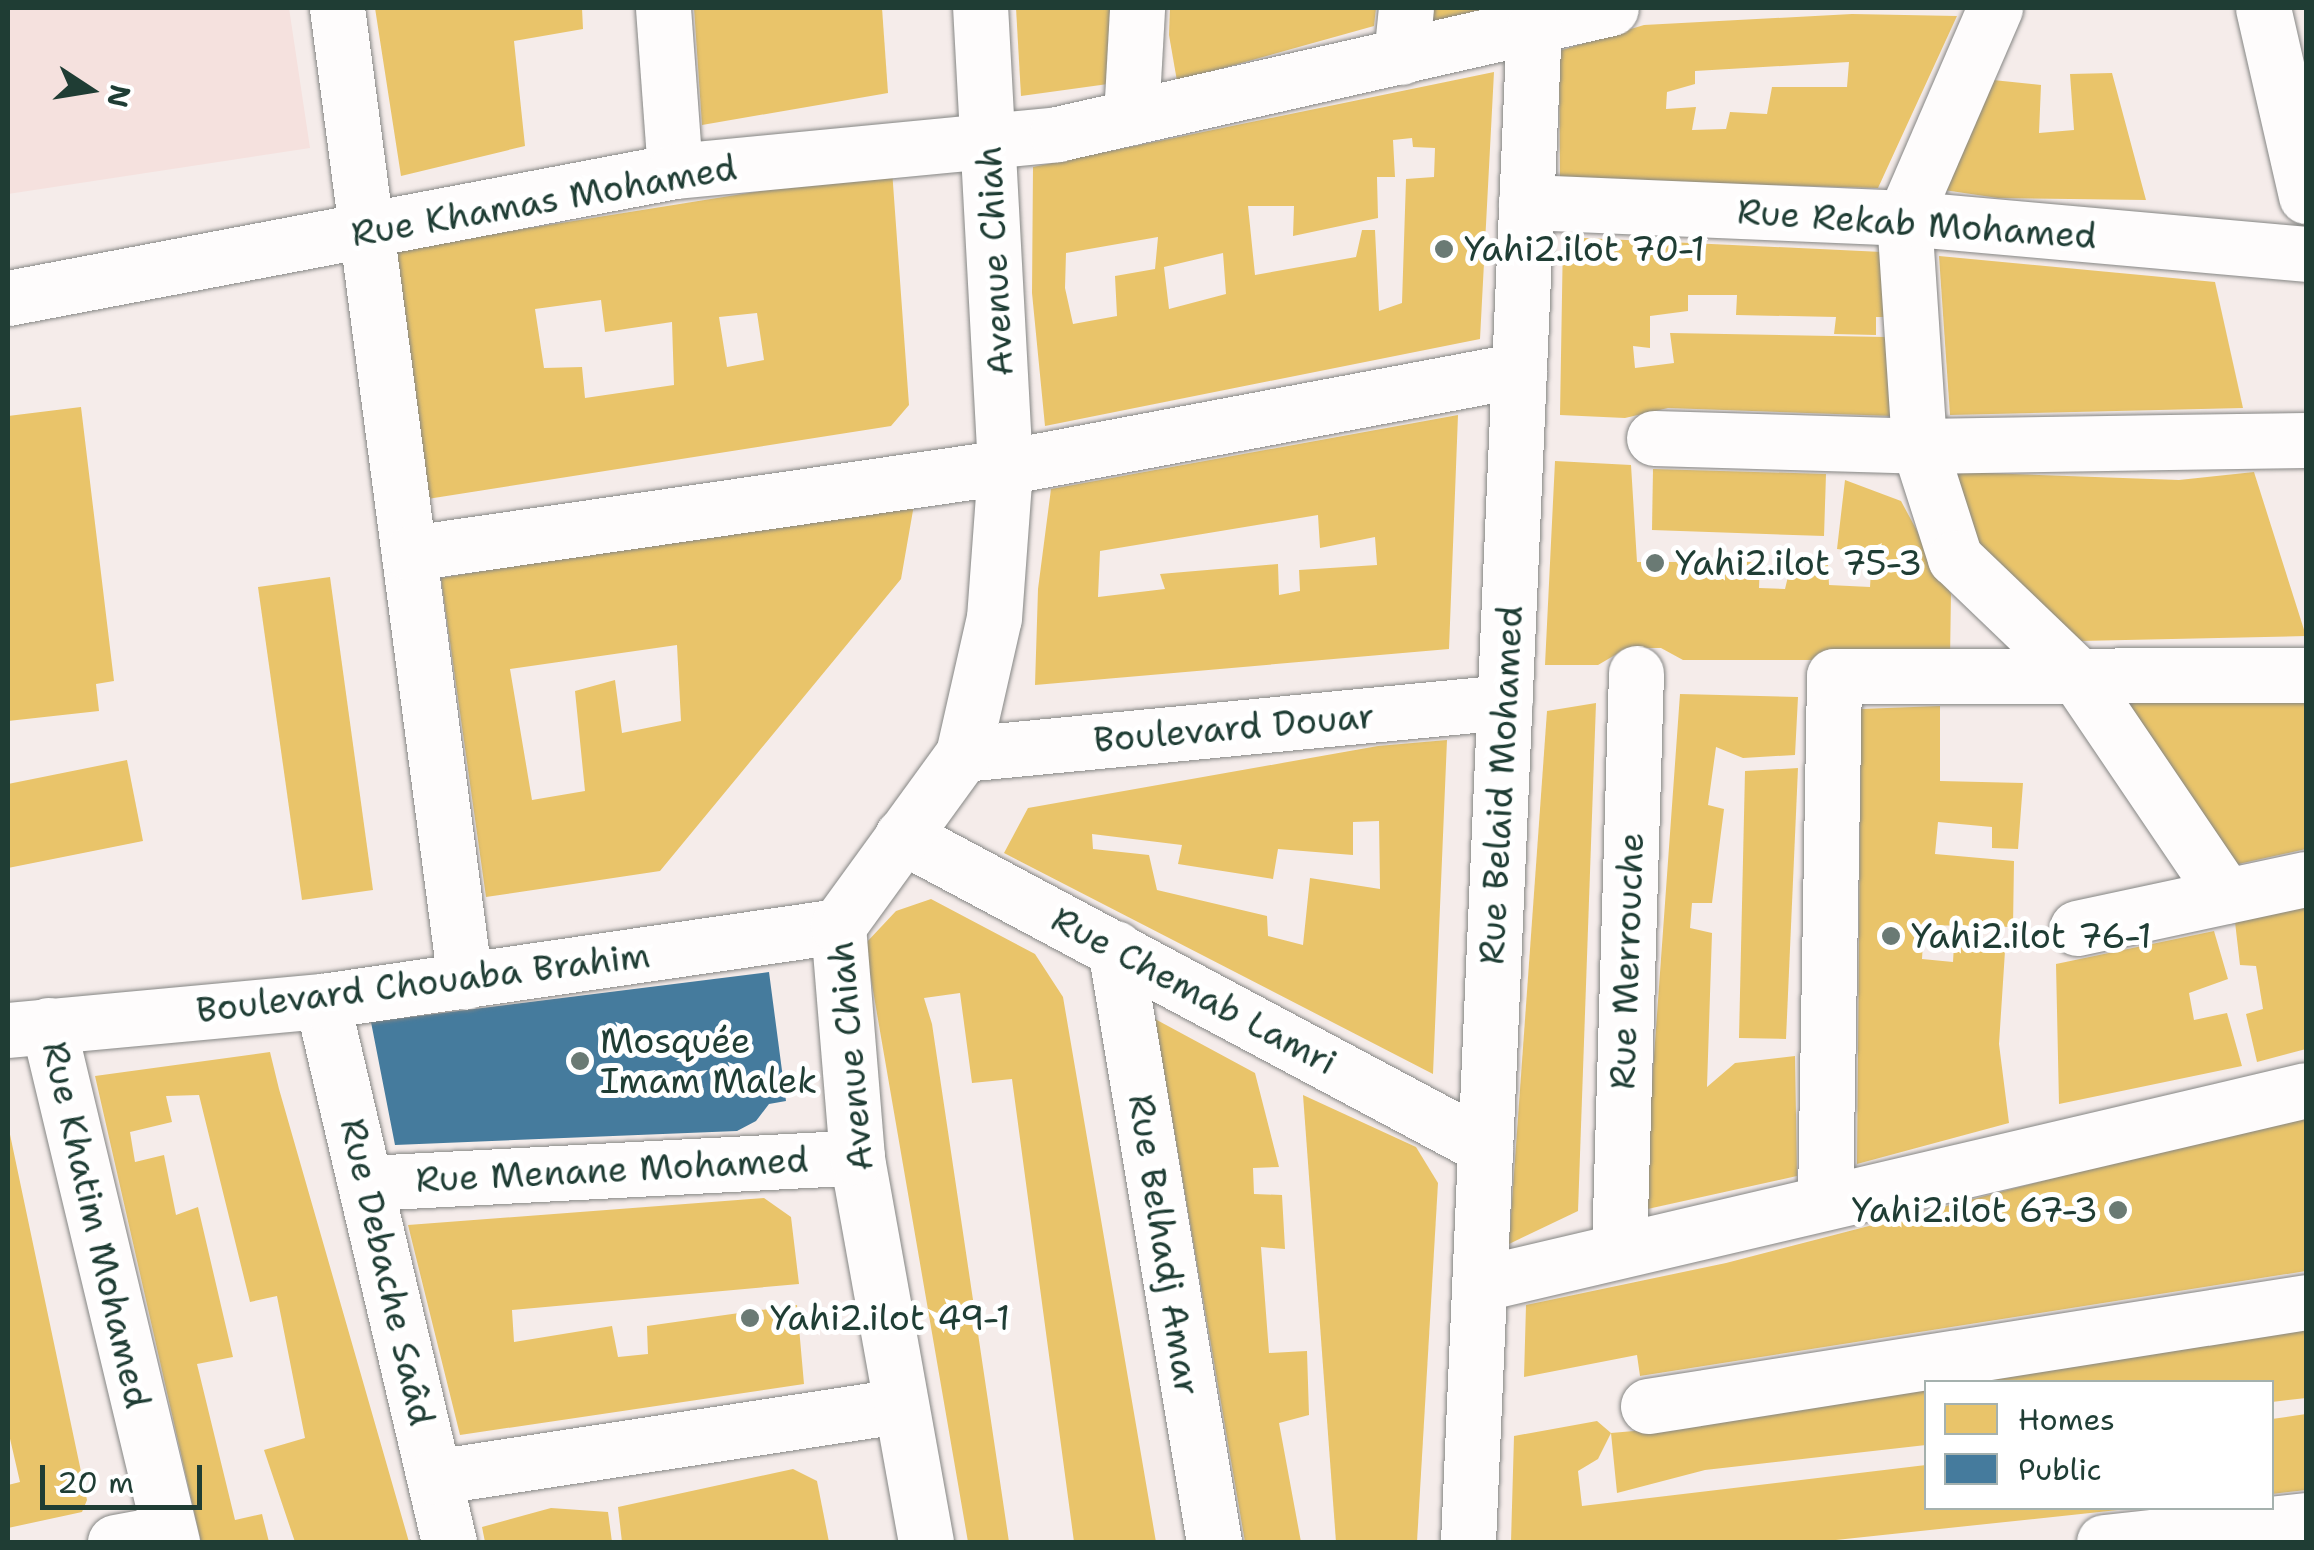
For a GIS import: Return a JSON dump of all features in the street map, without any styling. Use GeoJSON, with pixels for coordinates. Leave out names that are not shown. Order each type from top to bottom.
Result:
{"type":"FeatureCollection","features":[{"type":"Feature","properties":{"kind":"street"},"geometry":{"type":"LineString","coordinates":[[337,8],[466,982]]}},
{"type":"Feature","properties":{"kind":"street"},"geometry":{"type":"LineString","coordinates":[[663,8],[675,171]]}},
{"type":"Feature","properties":{"kind":"street","name":"Avenue Chiah"},"geometry":{"type":"LineString","coordinates":[[926,1542],[857,1157],[838,926],[963,754],[994,618],[1005,467],[980,8]]}},
{"type":"Feature","properties":{"kind":"street"},"geometry":{"type":"LineString","coordinates":[[1131,117],[1137,8]]}},
{"type":"Feature","properties":{"kind":"street","name":"Rue Khamas Mohamed"},"geometry":{"type":"LineString","coordinates":[[8,298],[675,171],[1057,134],[1131,117],[1403,32],[1534,28],[1610,8]]}},
{"type":"Feature","properties":{"kind":"street"},"geometry":{"type":"LineString","coordinates":[[1995,8],[1904,218],[1919,446],[1955,558],[2075,674],[2226,896]]}},
{"type":"Feature","properties":{"kind":"street"},"geometry":{"type":"LineString","coordinates":[[2263,8],[2306,196]]}},
{"type":"Feature","properties":{"kind":"street","name":"Rue Belaid Mohamed"},"geometry":{"type":"LineString","coordinates":[[1468,1542],[1534,28]]}},
{"type":"Feature","properties":{"kind":"street","name":"Rue Rekab Mohamed"},"geometry":{"type":"LineString","coordinates":[[1526,202],[1904,218],[2306,254]]}},
{"type":"Feature","properties":{"kind":"street"},"geometry":{"type":"LineString","coordinates":[[411,554],[1005,467],[1519,370]]}},
{"type":"Feature","properties":{"kind":"street"},"geometry":{"type":"LineString","coordinates":[[1654,438],[1919,446],[2306,440]]}},
{"type":"Feature","properties":{"kind":"street","name":"Rue Merrouche"},"geometry":{"type":"LineString","coordinates":[[1618,1249],[1636,673]]}},
{"type":"Feature","properties":{"kind":"street"},"geometry":{"type":"LineString","coordinates":[[1826,1199],[1834,676],[2306,675]]}},
{"type":"Feature","properties":{"kind":"street","name":"Boulevard Douar"},"geometry":{"type":"LineString","coordinates":[[963,754],[1506,702]]}},
{"type":"Feature","properties":{"kind":"street","name":"Rue Chemab Lamri"},"geometry":{"type":"LineString","coordinates":[[902,836],[1484,1147]]}},
{"type":"Feature","properties":{"kind":"street"},"geometry":{"type":"LineString","coordinates":[[2076,928],[2306,880]]}},
{"type":"Feature","properties":{"kind":"street","name":"Boulevard Chouaba Brahim"},"geometry":{"type":"LineString","coordinates":[[28,1028],[322,1001],[838,926]]}},
{"type":"Feature","properties":{"kind":"street","name":"Rue Belhadj Amar"},"geometry":{"type":"LineString","coordinates":[[1115,948],[1214,1542]]}},
{"type":"Feature","properties":{"kind":"street","name":"Rue Debache Saâd"},"geometry":{"type":"LineString","coordinates":[[322,1001],[368,1183],[449,1542]]}},
{"type":"Feature","properties":{"kind":"street","name":"Rue Khatim Mohamed"},"geometry":{"type":"LineString","coordinates":[[28,1028],[170,1537]]}},
{"type":"Feature","properties":{"kind":"street"},"geometry":{"type":"LineString","coordinates":[[1478,1284],[1826,1199],[2306,1090]]}},
{"type":"Feature","properties":{"kind":"street","name":"Rue Menane Mohamed"},"geometry":{"type":"LineString","coordinates":[[368,1183],[857,1157]]}},
{"type":"Feature","properties":{"kind":"street"},"geometry":{"type":"LineString","coordinates":[[1648,1406],[2306,1302]]}},
{"type":"Feature","properties":{"kind":"street"},"geometry":{"type":"LineString","coordinates":[[434,1477],[899,1406]]}},
{"type":"Feature","properties":{"kind":"street"},"geometry":{"type":"LineString","coordinates":[[2104,1542],[2306,1520]]}},
{"type":"Feature","properties":{"kind":"street"},"geometry":{"type":"LineString","coordinates":[[115,1542],[170,1537]]}},
{"type":"Feature","properties":{"kind":"shaded area"},"geometry":{"type":"Polygon","coordinates":[[[8,8],[289,8],[310,148],[8,194],[8,8]]]}},
{"type":"Feature","properties":{"kind":"building: Homes"},"geometry":{"type":"Polygon","coordinates":[[[375,8],[582,8],[583,29],[514,41],[525,146],[401,176],[375,8]]]}},
{"type":"Feature","properties":{"kind":"building: Homes"},"geometry":{"type":"Polygon","coordinates":[[[694,8],[882,8],[888,93],[702,125],[694,8]]]}},
{"type":"Feature","properties":{"kind":"building: Homes"},"geometry":{"type":"Polygon","coordinates":[[[1016,8],[1111,8],[1108,84],[1021,96],[1016,8]]]}},
{"type":"Feature","properties":{"kind":"building: Homes"},"geometry":{"type":"Polygon","coordinates":[[[1170,8],[1376,8],[1374,26],[1177,81],[1169,35],[1170,8]]]}},
{"type":"Feature","properties":{"kind":"building: Homes"},"geometry":{"type":"Polygon","coordinates":[[[1432,8],[1485,8],[1485,9],[1431,23],[1432,8]]]}},
{"type":"Feature","properties":{"kind":"building: Homes"},"geometry":{"type":"Polygon","coordinates":[[[1852,14],[1957,16],[1878,188],[1560,179],[1559,51],[1644,25],[1852,14]],[[1849,62],[1695,71],[1695,84],[1667,92],[1666,109],[1696,107],[1692,130],[1726,129],[1730,112],[1767,114],[1772,87],[1847,87],[1849,62]]]}},
{"type":"Feature","properties":{"kind":"building: Homes"},"geometry":{"type":"Polygon","coordinates":[[[1494,72],[1480,339],[1045,426],[1032,293],[1033,167],[1494,72]],[[1412,138],[1393,140],[1395,177],[1377,177],[1378,218],[1293,236],[1294,206],[1248,206],[1255,275],[1356,257],[1362,230],[1375,230],[1379,311],[1402,303],[1406,179],[1434,177],[1435,148],[1413,147],[1412,138]],[[1158,237],[1066,253],[1065,288],[1073,324],[1117,316],[1115,276],[1155,269],[1158,237]],[[1223,253],[1164,267],[1169,309],[1226,294],[1223,253]]]}},
{"type":"Feature","properties":{"kind":"building: Homes"},"geometry":{"type":"Polygon","coordinates":[[[2112,73],[2146,200],[1998,198],[1944,190],[1993,80],[2041,85],[2039,133],[2074,130],[2070,74],[2112,73]]]}},
{"type":"Feature","properties":{"kind":"building: Homes"},"geometry":{"type":"Polygon","coordinates":[[[892,170],[909,405],[891,426],[421,500],[393,250],[892,170]],[[601,300],[535,309],[544,368],[582,367],[585,398],[674,385],[672,322],[605,332],[601,300]],[[757,313],[719,317],[727,367],[764,360],[757,313]]]}},
{"type":"Feature","properties":{"kind":"building: Homes"},"geometry":{"type":"Polygon","coordinates":[[[1563,237],[1882,252],[1887,317],[1876,317],[1876,335],[1834,334],[1836,317],[1736,315],[1737,295],[1688,295],[1688,311],[1650,316],[1650,348],[1633,346],[1635,368],[1674,363],[1670,333],[1886,337],[1893,416],[1668,408],[1625,418],[1560,415],[1563,237]]]}},
{"type":"Feature","properties":{"kind":"building: Homes"},"geometry":{"type":"Polygon","coordinates":[[[1939,256],[2215,282],[2243,408],[1950,415],[1939,256]]]}},
{"type":"Feature","properties":{"kind":"building: Homes"},"geometry":{"type":"Polygon","coordinates":[[[81,407],[114,681],[96,684],[99,711],[8,721],[8,416],[81,407]]]}},
{"type":"Feature","properties":{"kind":"building: Homes"},"geometry":{"type":"Polygon","coordinates":[[[1458,415],[1449,649],[1035,685],[1038,589],[1051,489],[1458,415]],[[1318,515],[1100,551],[1098,597],[1165,589],[1160,574],[1278,564],[1279,595],[1300,591],[1299,570],[1377,565],[1375,537],[1320,548],[1318,515]]]}},
{"type":"Feature","properties":{"kind":"building: Homes","name":"Yahi2.ilot 75-3"},"geometry":{"type":"Polygon","coordinates":[[[1555,461],[1631,465],[1637,562],[1760,562],[1759,588],[1785,589],[1791,564],[1828,565],[1829,585],[1870,587],[1872,553],[1837,549],[1845,480],[1901,501],[1951,594],[1950,660],[1683,660],[1661,648],[1627,648],[1598,665],[1545,665],[1555,461]]]}},
{"type":"Feature","properties":{"kind":"building: Homes"},"geometry":{"type":"Polygon","coordinates":[[[1653,469],[1826,474],[1824,536],[1652,530],[1653,469]]]}},
{"type":"Feature","properties":{"kind":"building: Homes"},"geometry":{"type":"Polygon","coordinates":[[[1955,472],[2179,480],[2254,472],[2306,636],[2079,641],[1976,540],[1955,472]]]}},
{"type":"Feature","properties":{"kind":"building: Homes"},"geometry":{"type":"Polygon","coordinates":[[[915,499],[901,579],[660,871],[486,897],[441,578],[915,499]],[[677,645],[510,669],[532,800],[585,791],[575,691],[615,680],[622,733],[681,721],[677,645]]]}},
{"type":"Feature","properties":{"kind":"building: Homes"},"geometry":{"type":"Polygon","coordinates":[[[330,577],[373,890],[302,900],[258,587],[330,577]]]}},
{"type":"Feature","properties":{"kind":"building: Homes"},"geometry":{"type":"Polygon","coordinates":[[[2306,692],[2306,849],[2234,865],[2122,699],[2306,692]]]}},
{"type":"Feature","properties":{"kind":"building: Homes"},"geometry":{"type":"Polygon","coordinates":[[[1680,694],[1798,697],[1795,755],[1743,758],[1716,747],[1708,805],[1724,809],[1712,903],[1692,903],[1690,928],[1712,933],[1707,1087],[1735,1063],[1795,1056],[1797,1176],[1643,1210],[1680,694]]]}},
{"type":"Feature","properties":{"kind":"building: Homes"},"geometry":{"type":"Polygon","coordinates":[[[1596,703],[1578,1211],[1509,1244],[1547,711],[1596,703]]]}},
{"type":"Feature","properties":{"kind":"building: Homes","name":"Yahi2.ilot 76-1"},"geometry":{"type":"Polygon","coordinates":[[[1940,706],[1940,781],[2023,783],[2018,849],[1992,848],[1992,827],[1938,822],[1935,854],[2014,861],[2013,927],[1924,925],[1922,959],[1953,962],[1954,945],[2005,951],[1999,1044],[2009,1123],[1857,1164],[1861,709],[1940,706]]]}},
{"type":"Feature","properties":{"kind":"building: Homes"},"geometry":{"type":"Polygon","coordinates":[[[1447,740],[1433,1074],[1004,853],[1028,808],[1378,746],[1447,740]],[[1379,821],[1353,822],[1353,855],[1278,849],[1273,879],[1178,864],[1182,845],[1092,834],[1093,849],[1149,855],[1157,890],[1267,916],[1268,936],[1303,945],[1310,878],[1380,889],[1379,821]]]}},
{"type":"Feature","properties":{"kind":"building: Homes"},"geometry":{"type":"Polygon","coordinates":[[[127,760],[143,841],[8,868],[8,784],[127,760]]]}},
{"type":"Feature","properties":{"kind":"building: Homes"},"geometry":{"type":"Polygon","coordinates":[[[1798,768],[1786,1039],[1739,1038],[1745,771],[1798,768]]]}},
{"type":"Feature","properties":{"kind":"building: Homes"},"geometry":{"type":"Polygon","coordinates":[[[931,899],[1035,954],[1063,997],[1156,1542],[1074,1542],[1012,1079],[972,1083],[960,993],[924,998],[932,1024],[1009,1542],[968,1542],[865,944],[896,911],[931,899]]]}},
{"type":"Feature","properties":{"kind":"building: Homes"},"geometry":{"type":"Polygon","coordinates":[[[2306,905],[2306,1049],[2257,1062],[2246,1014],[2263,1009],[2256,966],[2240,965],[2235,922],[2306,905]]]}},
{"type":"Feature","properties":{"kind":"building: Homes"},"geometry":{"type":"Polygon","coordinates":[[[2214,931],[2228,979],[2189,993],[2194,1020],[2227,1013],[2242,1066],[2059,1104],[2056,964],[2214,931]]]}},
{"type":"Feature","properties":{"kind":"building: Homes"},"geometry":{"type":"Polygon","coordinates":[[[1155,1019],[1255,1073],[1279,1167],[1253,1168],[1254,1194],[1282,1195],[1285,1249],[1261,1247],[1269,1353],[1307,1351],[1309,1415],[1279,1423],[1301,1542],[1245,1542],[1155,1019]]]}},
{"type":"Feature","properties":{"kind":"building: Homes"},"geometry":{"type":"Polygon","coordinates":[[[270,1052],[409,1542],[295,1542],[264,1450],[305,1438],[277,1296],[250,1302],[199,1095],[166,1096],[172,1122],[130,1132],[135,1162],[164,1155],[176,1215],[198,1207],[233,1357],[197,1364],[235,1520],[262,1514],[269,1542],[201,1542],[95,1076],[270,1052]]]}},
{"type":"Feature","properties":{"kind":"building: Homes"},"geometry":{"type":"Polygon","coordinates":[[[1303,1095],[1416,1147],[1438,1183],[1417,1542],[1336,1542],[1303,1095]]]}},
{"type":"Feature","properties":{"kind":"building: Homes","name":"Yahi2.ilot 67-3"},"geometry":{"type":"Polygon","coordinates":[[[2306,1118],[2306,1271],[1640,1376],[1637,1355],[1524,1377],[1526,1305],[1726,1263],[2135,1157],[2306,1118]]]}},
{"type":"Feature","properties":{"kind":"building: Homes"},"geometry":{"type":"Polygon","coordinates":[[[8,1125],[87,1500],[82,1512],[8,1528],[8,1485],[20,1482],[8,1430],[8,1125]]]}},
{"type":"Feature","properties":{"kind":"building: Homes","name":"Yahi2.ilot 49-1"},"geometry":{"type":"Polygon","coordinates":[[[764,1198],[791,1217],[799,1284],[512,1310],[514,1342],[612,1326],[618,1357],[648,1354],[647,1326],[797,1305],[804,1384],[460,1435],[408,1225],[764,1198]]]}},
{"type":"Feature","properties":{"kind":"building: Homes"},"geometry":{"type":"Polygon","coordinates":[[[2306,1330],[2306,1398],[2274,1402],[2274,1380],[1990,1380],[2306,1330]]]}},
{"type":"Feature","properties":{"kind":"building: Homes"},"geometry":{"type":"Polygon","coordinates":[[[1924,1388],[1924,1445],[1705,1470],[1617,1493],[1611,1433],[1924,1388]]]}},
{"type":"Feature","properties":{"kind":"building: Homes"},"geometry":{"type":"Polygon","coordinates":[[[2306,1414],[2306,1490],[2274,1494],[2274,1419],[2306,1414]]]}},
{"type":"Feature","properties":{"kind":"building: Homes"},"geometry":{"type":"Polygon","coordinates":[[[1597,1421],[1611,1433],[1598,1459],[1578,1471],[1582,1506],[1924,1465],[1924,1510],[2118,1510],[1817,1542],[1511,1542],[1514,1436],[1597,1421]]]}},
{"type":"Feature","properties":{"kind":"building: Homes"},"geometry":{"type":"Polygon","coordinates":[[[793,1469],[817,1481],[829,1542],[622,1542],[618,1507],[793,1469]]]}},
{"type":"Feature","properties":{"kind":"building: Homes"},"geometry":{"type":"Polygon","coordinates":[[[551,1508],[608,1512],[612,1542],[485,1542],[482,1527],[551,1508]]]}},
{"type":"Feature","properties":{"kind":"building: Public","name":"Mosquée Imam Malek"},"geometry":{"type":"Polygon","coordinates":[[[769,972],[786,1101],[769,1104],[756,1121],[737,1131],[395,1145],[371,1022],[769,972]]]}},
{"type":"Feature","properties":{"kind":"place","name":"Yahi2.ilot 70-1"},"geometry":{"type":"Point","coordinates":[1444,249]}},
{"type":"Feature","properties":{"kind":"place","name":"Yahi2.ilot 75-3"},"geometry":{"type":"Point","coordinates":[1655,563]}},
{"type":"Feature","properties":{"kind":"place","name":"Yahi2.ilot 76-1"},"geometry":{"type":"Point","coordinates":[1891,936]}},
{"type":"Feature","properties":{"kind":"place","name":"Mosquée Imam Malek"},"geometry":{"type":"Point","coordinates":[580,1061]}},
{"type":"Feature","properties":{"kind":"place","name":"Yahi2.ilot 67-3"},"geometry":{"type":"Point","coordinates":[2118,1210]}},
{"type":"Feature","properties":{"kind":"place","name":"Yahi2.ilot 49-1"},"geometry":{"type":"Point","coordinates":[750,1318]}}]}
